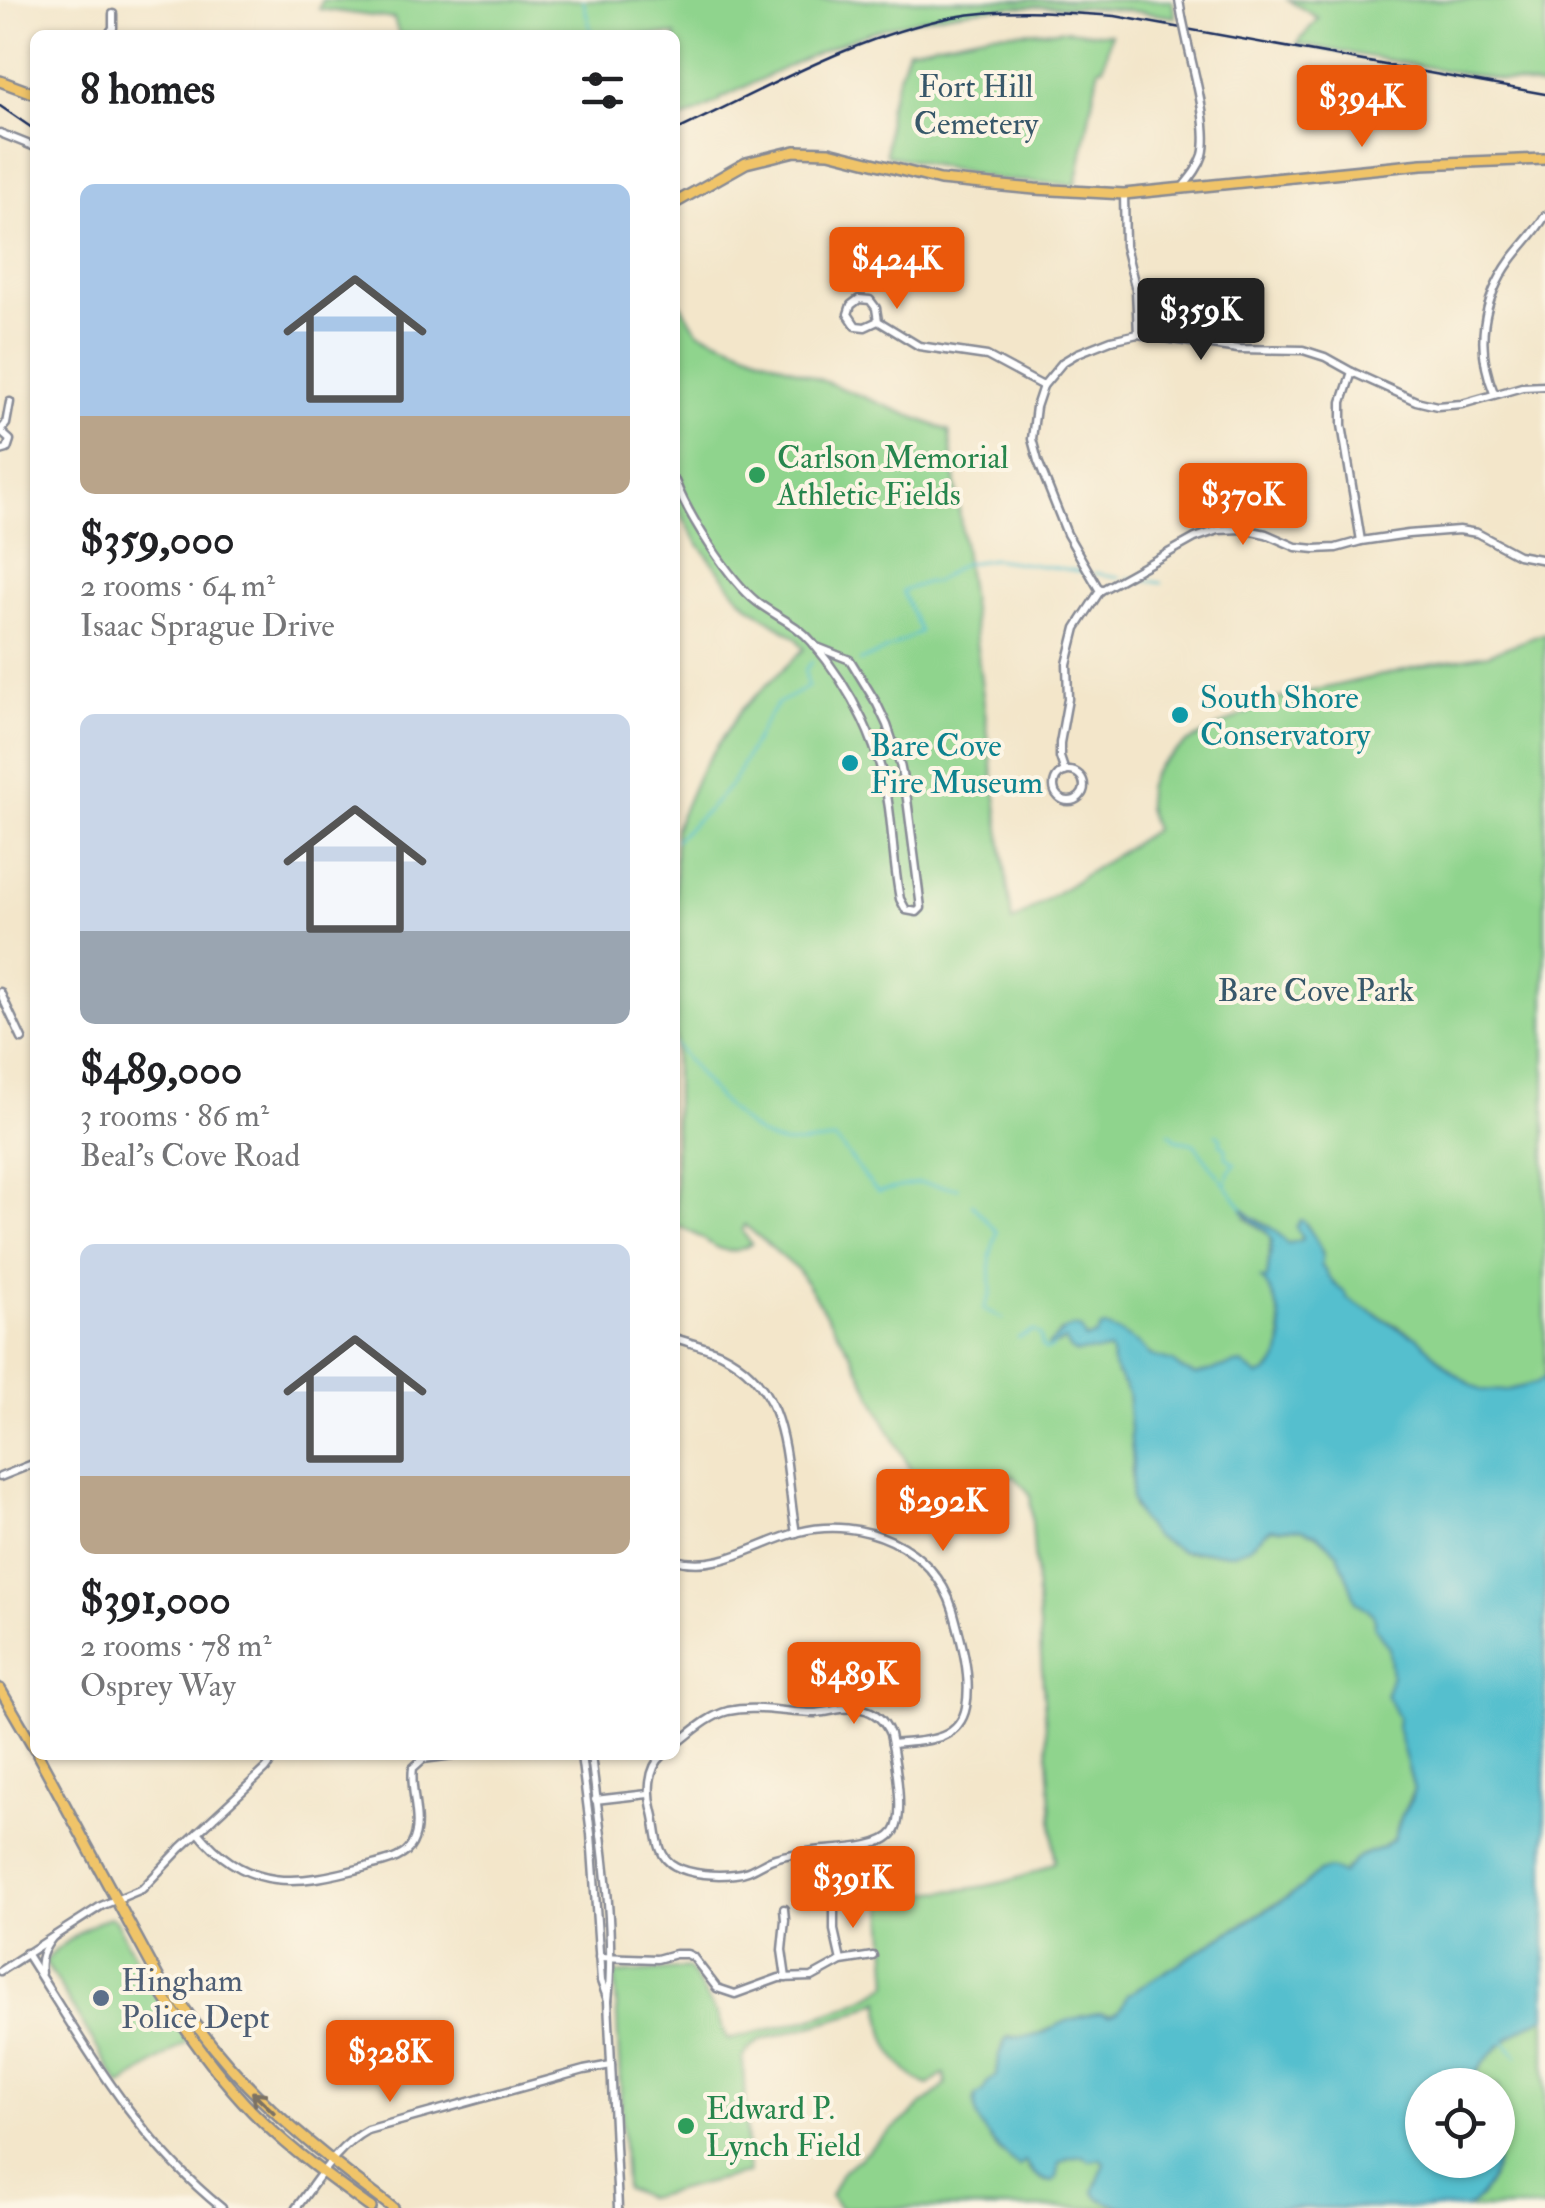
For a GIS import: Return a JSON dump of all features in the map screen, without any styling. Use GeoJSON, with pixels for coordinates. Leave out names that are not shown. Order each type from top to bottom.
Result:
{"type":"FeatureCollection","features":[{"type":"Feature","properties":{"kind":"main road"},"geometry":{"type":"LineString","coordinates":[[0,81],[30,92]]}},
{"type":"Feature","properties":{"kind":"main road"},"geometry":{"type":"LineString","coordinates":[[680,200],[746,163],[812,151],[864,159],[940,180],[1124,194],[1397,166],[1545,159]]}},
{"type":"Feature","properties":{"kind":"main road"},"geometry":{"type":"LineString","coordinates":[[0,1688],[30,1741]]}},
{"type":"Feature","properties":{"kind":"main road"},"geometry":{"type":"LineString","coordinates":[[40,1760],[176,2016],[233,2090],[279,2136],[371,2208]]}},
{"type":"Feature","properties":{"kind":"main road"},"geometry":{"type":"LineString","coordinates":[[164,1988],[172,1990],[251,2090],[306,2142],[393,2208]]}},
{"type":"Feature","properties":{"kind":"street"},"geometry":{"type":"LineString","coordinates":[[1179,0],[1203,122],[1204,151],[1181,190]]}},
{"type":"Feature","properties":{"kind":"street"},"geometry":{"type":"LineString","coordinates":[[112,30],[113,14]]}},
{"type":"Feature","properties":{"kind":"street"},"geometry":{"type":"LineString","coordinates":[[0,132],[30,145]]}},
{"type":"Feature","properties":{"kind":"street"},"geometry":{"type":"LineString","coordinates":[[1200,163],[1209,187]]}},
{"type":"Feature","properties":{"kind":"street"},"geometry":{"type":"LineString","coordinates":[[1124,194],[1124,236],[1136,290],[1138,334]]}},
{"type":"Feature","properties":{"kind":"street"},"geometry":{"type":"LineString","coordinates":[[1494,394],[1482,342],[1489,300],[1500,275],[1545,216]]}},
{"type":"Feature","properties":{"kind":"street"},"geometry":{"type":"LineString","coordinates":[[878,322],[870,300],[862,298],[850,305],[848,314],[856,326],[878,322],[919,346],[987,356],[1042,386]]}},
{"type":"Feature","properties":{"kind":"street"},"geometry":{"type":"LineString","coordinates":[[1100,591],[1071,542],[1038,461],[1032,430],[1042,386],[1063,362],[1078,352],[1138,334],[1238,349],[1303,350],[1437,406],[1462,404],[1522,386],[1545,386]]}},
{"type":"Feature","properties":{"kind":"street"},"geometry":{"type":"LineString","coordinates":[[1352,372],[1342,402],[1342,425],[1362,541]]}},
{"type":"Feature","properties":{"kind":"street"},"geometry":{"type":"LineString","coordinates":[[0,451],[6,449],[10,440],[0,431],[6,424],[10,402]]}},
{"type":"Feature","properties":{"kind":"street"},"geometry":{"type":"LineString","coordinates":[[680,492],[693,519],[744,590],[802,631],[850,696],[876,753],[889,808],[900,899],[906,910],[917,912],[921,908],[910,820],[900,764],[887,725],[850,660],[816,648]]}},
{"type":"Feature","properties":{"kind":"street"},"geometry":{"type":"LineString","coordinates":[[1065,772],[1060,743],[1068,699],[1067,664],[1076,628],[1100,591],[1180,546],[1218,530],[1234,528],[1309,549],[1468,531],[1518,555],[1545,560]]}},
{"type":"Feature","properties":{"kind":"street"},"geometry":{"type":"LineString","coordinates":[[1065,772],[1076,773],[1084,784],[1081,794],[1070,801],[1059,797],[1054,786],[1065,772]]}},
{"type":"Feature","properties":{"kind":"street"},"geometry":{"type":"LineString","coordinates":[[0,992],[22,1040]]}},
{"type":"Feature","properties":{"kind":"street"},"geometry":{"type":"LineString","coordinates":[[680,1340],[732,1360],[770,1398],[779,1425],[796,1533]]}},
{"type":"Feature","properties":{"kind":"street"},"geometry":{"type":"LineString","coordinates":[[0,1477],[30,1464]]}},
{"type":"Feature","properties":{"kind":"street"},"geometry":{"type":"LineString","coordinates":[[680,1561],[717,1561],[796,1533],[837,1529],[892,1541],[928,1564],[949,1597],[959,1630],[967,1698],[962,1721],[953,1732],[942,1738],[892,1744]]}},
{"type":"Feature","properties":{"kind":"street"},"geometry":{"type":"LineString","coordinates":[[657,1760],[648,1794],[660,1848],[675,1866],[706,1874],[744,1874],[774,1858],[858,1847],[888,1837],[896,1830],[900,1816],[892,1744],[886,1724],[863,1709],[726,1712],[680,1741]]}},
{"type":"Feature","properties":{"kind":"street"},"geometry":{"type":"LineString","coordinates":[[0,1971],[100,1906],[142,1889],[266,1769],[268,1760]]}},
{"type":"Feature","properties":{"kind":"street"},"geometry":{"type":"LineString","coordinates":[[198,1832],[234,1864],[279,1880],[316,1879],[393,1859],[406,1852],[414,1840],[412,1778],[413,1768],[422,1760]]}},
{"type":"Feature","properties":{"kind":"street"},"geometry":{"type":"LineString","coordinates":[[582,1760],[600,1982],[608,2001]]}},
{"type":"Feature","properties":{"kind":"street"},"geometry":{"type":"LineString","coordinates":[[592,1760],[604,1871],[618,2208]]}},
{"type":"Feature","properties":{"kind":"street"},"geometry":{"type":"LineString","coordinates":[[587,1802],[648,1794]]}},
{"type":"Feature","properties":{"kind":"street"},"geometry":{"type":"LineString","coordinates":[[834,1903],[834,1930],[842,1961]]}},
{"type":"Feature","properties":{"kind":"street"},"geometry":{"type":"LineString","coordinates":[[784,1909],[782,1950],[786,1978]]}},
{"type":"Feature","properties":{"kind":"street"},"geometry":{"type":"LineString","coordinates":[[42,1979],[39,1962],[53,1936]]}},
{"type":"Feature","properties":{"kind":"street"},"geometry":{"type":"LineString","coordinates":[[26,1953],[142,2129],[180,2172],[222,2208]]}},
{"type":"Feature","properties":{"kind":"street"},"geometry":{"type":"LineString","coordinates":[[599,1958],[657,1959],[687,1954],[694,1957],[717,1988],[734,1994],[771,1980],[812,1978],[842,1961],[873,1956]]}},
{"type":"Feature","properties":{"kind":"street"},"geometry":{"type":"LineString","coordinates":[[296,2208],[331,2162],[353,2138],[367,2130],[611,2065]]}},
{"type":"Feature","properties":{"kind":"green space"},"geometry":{"type":"Polygon","coordinates":[[[322,0],[1172,0],[1175,17],[1055,6],[937,15],[841,43],[680,121],[680,30],[397,30],[394,19],[319,9],[322,0]]]}},
{"type":"Feature","properties":{"kind":"green space"},"geometry":{"type":"Polygon","coordinates":[[[1288,0],[1545,0],[1545,88],[1297,44],[1318,18],[1288,0]]]}},
{"type":"Feature","properties":{"kind":"green space","name":"Fort Hill Cemetery"},"geometry":{"type":"Polygon","coordinates":[[[1064,30],[1111,34],[1103,67],[1099,67],[1076,185],[1001,180],[886,155],[888,108],[908,49],[990,33],[1064,30]]]}},
{"type":"Feature","properties":{"kind":"green space","name":"Bare Cove Park"},"geometry":{"type":"Polygon","coordinates":[[[680,304],[698,331],[949,431],[1012,922],[1154,830],[1147,808],[1147,787],[1159,765],[1188,742],[1273,700],[1488,654],[1545,633],[1545,1377],[1537,1383],[1505,1391],[1480,1390],[1452,1372],[1417,1337],[1347,1298],[1321,1265],[1323,1253],[1307,1225],[1301,1240],[1287,1244],[1269,1226],[1252,1218],[1246,1218],[1271,1236],[1267,1279],[1262,1279],[1277,1306],[1281,1328],[1280,1360],[1265,1375],[1258,1376],[1236,1364],[1195,1375],[1144,1350],[1095,1336],[1084,1339],[1061,1332],[1049,1345],[1065,1340],[1088,1349],[1109,1350],[1128,1395],[1133,1508],[1175,1548],[1190,1553],[1235,1551],[1271,1528],[1317,1534],[1338,1553],[1356,1601],[1372,1613],[1375,1627],[1389,1647],[1392,1675],[1386,1694],[1399,1718],[1397,1727],[1414,1789],[1394,1839],[1358,1857],[1341,1874],[1271,1906],[1127,1995],[1121,2010],[1111,2015],[1080,2017],[1025,2039],[1006,2038],[997,2075],[974,2098],[979,2119],[991,2140],[1008,2157],[1023,2163],[1025,2160],[1028,2169],[1045,2181],[1057,2178],[1059,2163],[1064,2160],[1082,2156],[1100,2160],[1105,2164],[1094,2190],[1104,2201],[1127,2208],[840,2208],[830,2196],[841,2173],[946,2085],[944,2074],[929,2085],[921,2082],[897,2059],[885,2036],[881,2000],[849,2015],[761,2040],[748,2050],[743,2059],[748,2173],[647,2198],[625,2188],[615,1974],[689,1968],[728,2040],[791,2024],[852,2004],[889,1984],[883,1896],[993,1885],[1055,1862],[1030,1494],[1014,1476],[911,1470],[852,1355],[798,1270],[745,1225],[742,1231],[751,1244],[730,1251],[680,1228],[680,816],[698,775],[741,710],[804,649],[796,638],[736,593],[680,512],[680,304]]]}},
{"type":"Feature","properties":{"kind":"green space"},"geometry":{"type":"Polygon","coordinates":[[[110,1917],[188,2041],[120,2086],[45,1962],[75,1936],[110,1917]]]}},
{"type":"Feature","properties":{"kind":"green space"},"geometry":{"type":"Polygon","coordinates":[[[1545,2017],[1545,2208],[1466,2208],[1480,2197],[1491,2178],[1515,2178],[1515,2068],[1480,2068],[1501,2044],[1545,2017]]]}},
{"type":"Feature","properties":{"kind":"water"},"geometry":{"type":"Polygon","coordinates":[[[1243,1211],[1287,1244],[1301,1240],[1296,1227],[1303,1221],[1320,1248],[1321,1265],[1347,1298],[1417,1337],[1452,1372],[1480,1390],[1505,1391],[1537,1383],[1545,1377],[1545,2017],[1501,2044],[1480,2068],[1405,2068],[1405,2178],[1491,2178],[1466,2208],[1127,2208],[1104,2201],[1094,2190],[1105,2164],[1101,2159],[1068,2158],[1059,2163],[1057,2178],[1048,2181],[1025,2161],[1019,2167],[1011,2160],[987,2136],[977,2116],[976,2095],[997,2075],[1006,2038],[1040,2034],[1092,2014],[1117,2013],[1127,1995],[1301,1889],[1319,1872],[1330,1869],[1342,1874],[1358,1857],[1394,1839],[1411,1800],[1414,1789],[1398,1718],[1386,1694],[1392,1675],[1389,1648],[1375,1627],[1372,1613],[1356,1601],[1338,1553],[1317,1534],[1301,1529],[1271,1528],[1248,1548],[1234,1553],[1181,1551],[1154,1536],[1139,1518],[1131,1499],[1133,1462],[1128,1395],[1109,1350],[1077,1353],[1065,1340],[1049,1348],[1067,1329],[1081,1329],[1085,1339],[1105,1327],[1140,1345],[1149,1355],[1173,1362],[1195,1375],[1236,1364],[1258,1376],[1270,1370],[1282,1347],[1280,1316],[1261,1279],[1267,1279],[1272,1241],[1243,1211]]]}},
{"type":"Feature","properties":{"kind":"waterway"},"geometry":{"type":"LineString","coordinates":[[583,0],[591,30]]}},
{"type":"Feature","properties":{"kind":"waterway"},"geometry":{"type":"LineString","coordinates":[[860,661],[920,632],[902,591],[933,583],[962,564],[993,559],[1086,572]]}},
{"type":"Feature","properties":{"kind":"waterway"},"geometry":{"type":"LineString","coordinates":[[1094,573],[1120,577]]}},
{"type":"Feature","properties":{"kind":"waterway"},"geometry":{"type":"LineString","coordinates":[[1128,578],[1162,583]]}},
{"type":"Feature","properties":{"kind":"waterway"},"geometry":{"type":"LineString","coordinates":[[680,835],[733,782],[777,704],[808,687],[805,670],[812,662]]}},
{"type":"Feature","properties":{"kind":"waterway"},"geometry":{"type":"LineString","coordinates":[[680,1050],[722,1102],[766,1138],[787,1144],[835,1140],[878,1192],[917,1183],[958,1188]]}},
{"type":"Feature","properties":{"kind":"waterway"},"geometry":{"type":"LineString","coordinates":[[1169,1133],[1194,1144],[1243,1208]]}},
{"type":"Feature","properties":{"kind":"waterway"},"geometry":{"type":"LineString","coordinates":[[1216,1134],[1226,1149],[1226,1157],[1235,1164],[1226,1184]]}},
{"type":"Feature","properties":{"kind":"waterway"},"geometry":{"type":"LineString","coordinates":[[972,1204],[997,1232],[990,1256],[991,1293],[984,1309],[1003,1319]]}},
{"type":"Feature","properties":{"kind":"waterway"},"geometry":{"type":"LineString","coordinates":[[1018,1338],[1033,1331],[1040,1335],[1046,1350],[1053,1347]]}},
{"type":"Feature","properties":{"kind":"waterway"},"geometry":{"type":"LineString","coordinates":[[1503,2041],[1518,2056]]}},
{"type":"Feature","properties":{"kind":"railway"},"geometry":{"type":"LineString","coordinates":[[680,129],[880,37],[953,17],[993,12],[1115,16],[1545,94]]}},
{"type":"Feature","properties":{"kind":"railway"},"geometry":{"type":"LineString","coordinates":[[0,106],[30,127]]}},
{"type":"Feature","properties":{"kind":"place","name":"Carlson Memorial Athletic Fields"},"geometry":{"type":"Point","coordinates":[757,475]}},
{"type":"Feature","properties":{"kind":"place","name":"South Shore Conservatory"},"geometry":{"type":"Point","coordinates":[1180,715]}},
{"type":"Feature","properties":{"kind":"place","name":"Bare Cove Fire Museum"},"geometry":{"type":"Point","coordinates":[850,763]}},
{"type":"Feature","properties":{"kind":"place","name":"Hingham Police Dept"},"geometry":{"type":"Point","coordinates":[101,1998]}},
{"type":"Feature","properties":{"kind":"place","name":"Edward P. Lynch Field"},"geometry":{"type":"Point","coordinates":[686,2126]}}]}
